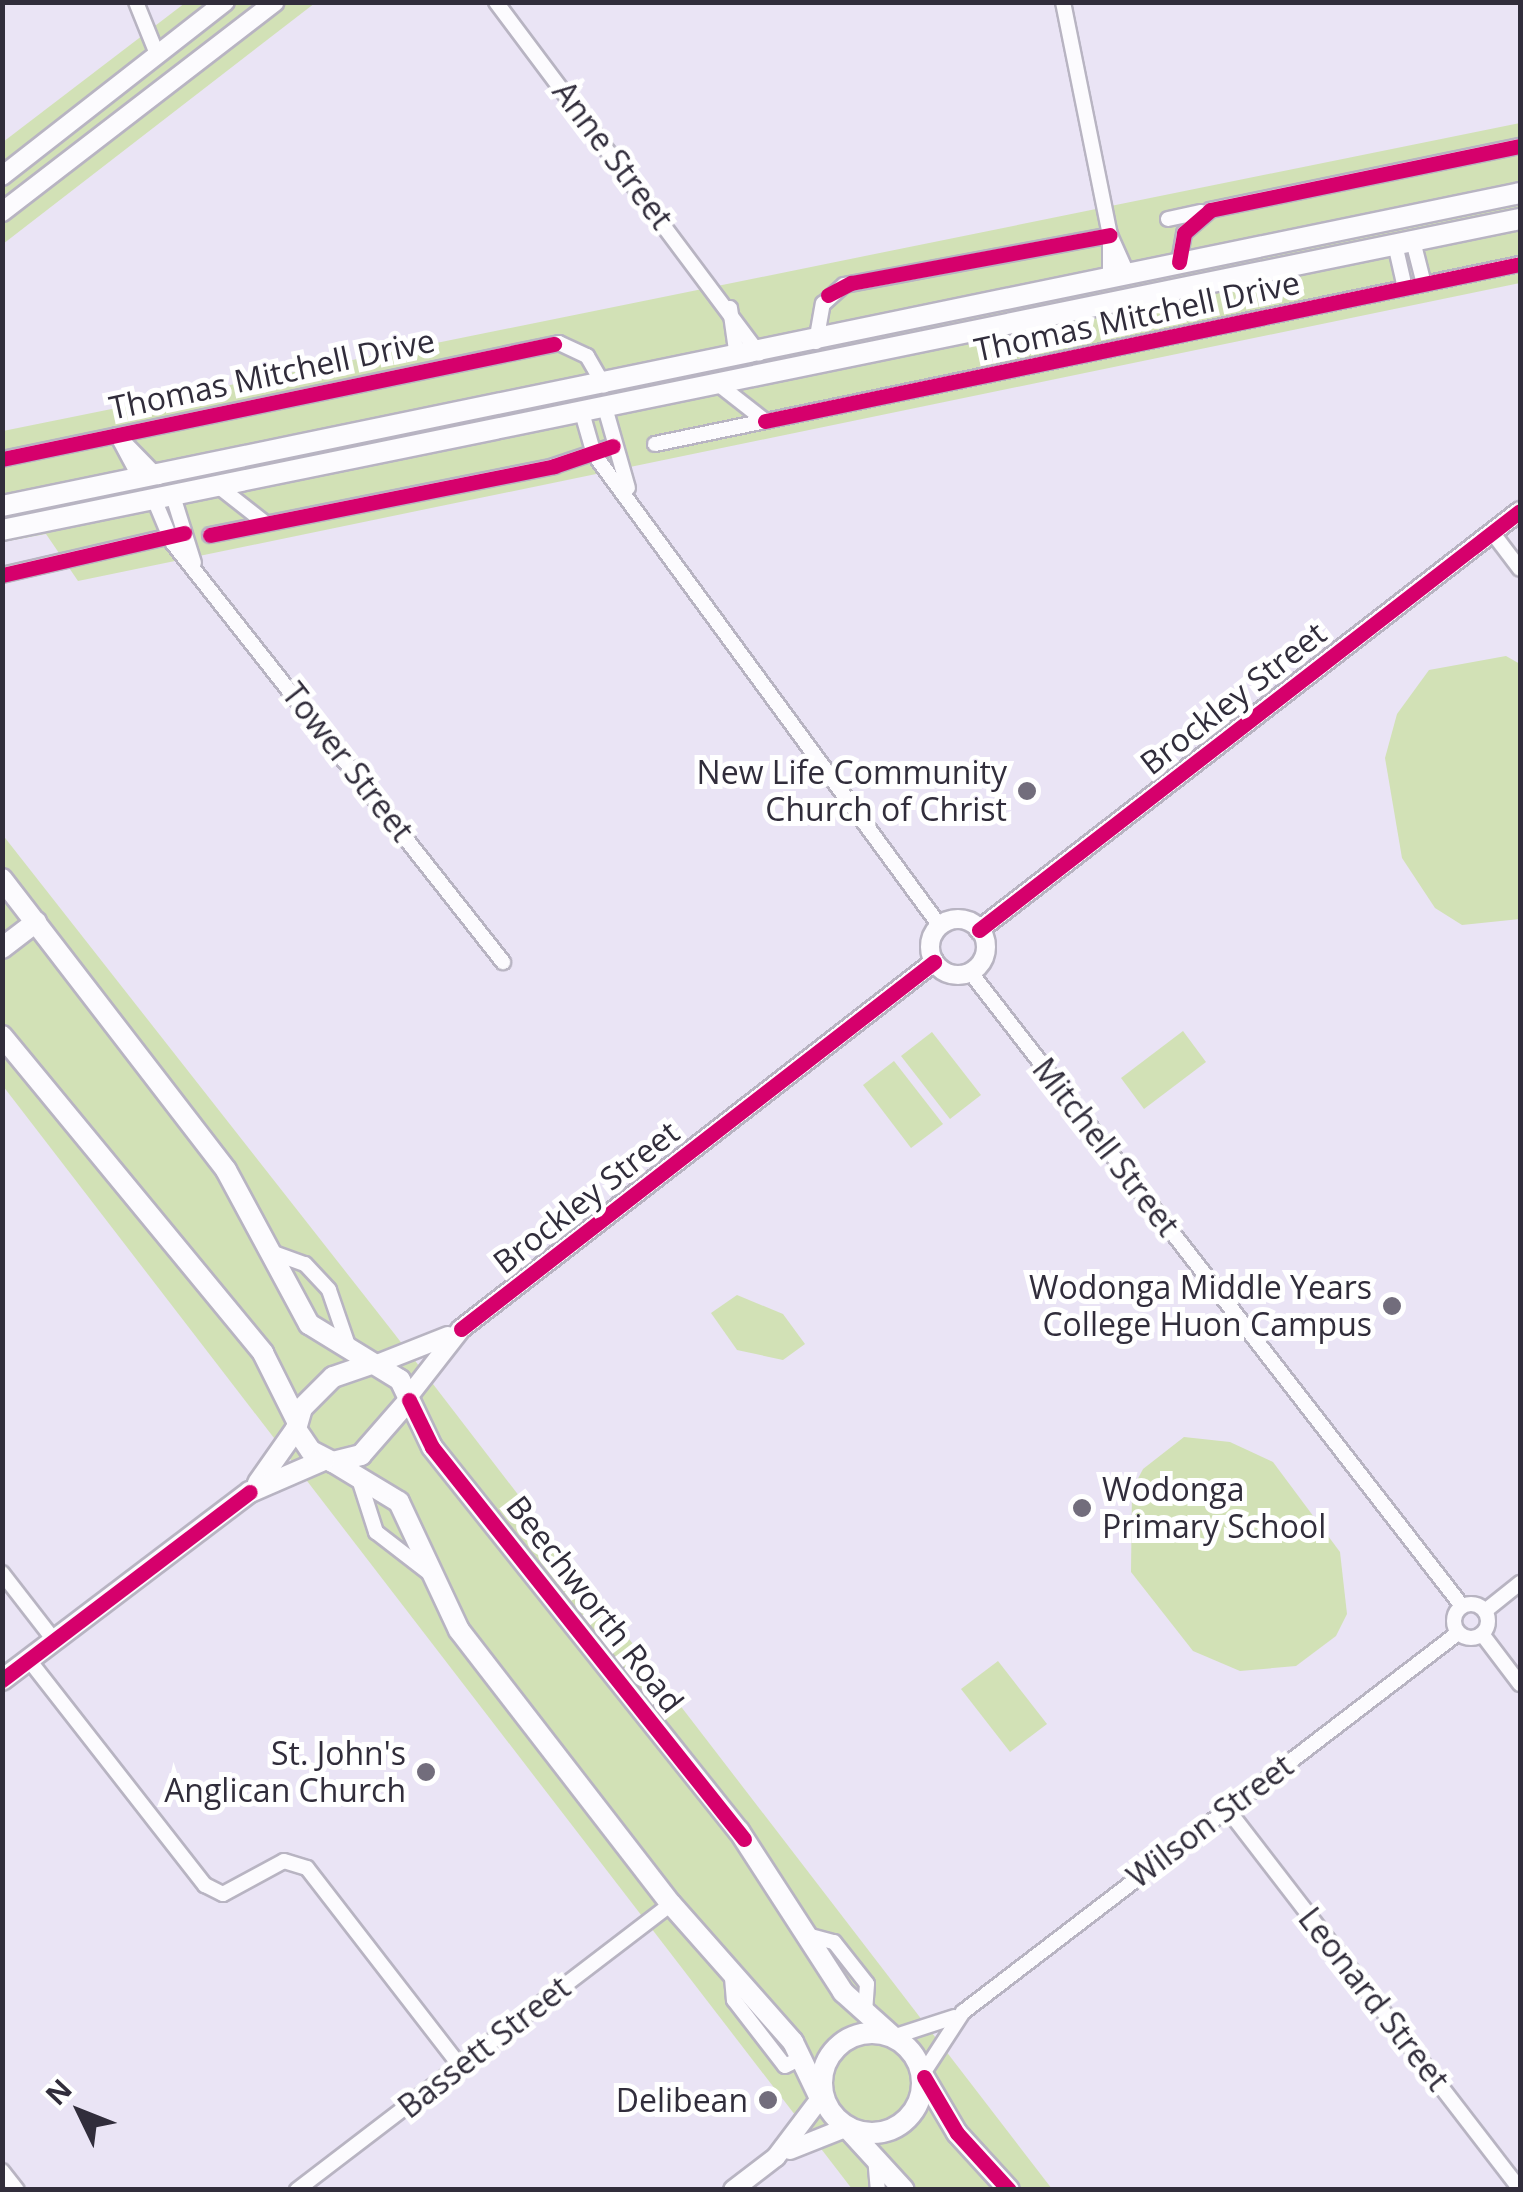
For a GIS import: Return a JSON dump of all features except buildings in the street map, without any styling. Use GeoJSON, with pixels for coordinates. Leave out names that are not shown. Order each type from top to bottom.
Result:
{"type":"FeatureCollection","features":[{"type":"Feature","properties":{"kind":"main road","name":"Thomas Mitchell Drive"},"geometry":{"type":"LineString","coordinates":[[2,530],[218,486],[247,469],[604,386],[1118,274],[1520,194]]}},
{"type":"Feature","properties":{"kind":"main road"},"geometry":{"type":"LineString","coordinates":[[1398,218],[1404,242]]}},
{"type":"Feature","properties":{"kind":"main road","name":"Thomas Mitchell Drive"},"geometry":{"type":"LineString","coordinates":[[2,506],[150,478],[247,469],[582,416],[1124,298],[1520,218]]}},
{"type":"Feature","properties":{"kind":"main road"},"geometry":{"type":"LineString","coordinates":[[1179,262],[1202,283]]}},
{"type":"Feature","properties":{"kind":"main road"},"geometry":{"type":"LineString","coordinates":[[1118,274],[1124,298]]}},
{"type":"Feature","properties":{"kind":"main road"},"geometry":{"type":"LineString","coordinates":[[816,342],[819,366]]}},
{"type":"Feature","properties":{"kind":"main road"},"geometry":{"type":"LineString","coordinates":[[753,380],[759,353]]}},
{"type":"Feature","properties":{"kind":"main road"},"geometry":{"type":"LineString","coordinates":[[737,357],[753,380]]}},
{"type":"Feature","properties":{"kind":"main road"},"geometry":{"type":"LineString","coordinates":[[604,386],[606,411]]}},
{"type":"Feature","properties":{"kind":"main road"},"geometry":{"type":"LineString","coordinates":[[582,416],[604,386]]}},
{"type":"Feature","properties":{"kind":"main road"},"geometry":{"type":"LineString","coordinates":[[150,478],[164,498]]}},
{"type":"Feature","properties":{"kind":"main road"},"geometry":{"type":"LineString","coordinates":[[2,878],[226,1170],[309,1324],[351,1355],[375,1364]]}},
{"type":"Feature","properties":{"kind":"main road"},"geometry":{"type":"LineString","coordinates":[[2,948],[36,922]]}},
{"type":"Feature","properties":{"kind":"main road"},"geometry":{"type":"LineString","coordinates":[[2,1036],[263,1353],[296,1424],[328,1461],[356,1472],[399,1502],[459,1630],[671,1904],[803,2057],[819,2098],[872,2149],[904,2190]]}},
{"type":"Feature","properties":{"kind":"main road"},"geometry":{"type":"LineString","coordinates":[[250,1492],[333,1377],[375,1364]]}},
{"type":"Feature","properties":{"kind":"main road","name":"Beechworth Road"},"geometry":{"type":"LineString","coordinates":[[375,1364],[408,1398],[432,1447],[727,1816],[865,2015],[894,2035]]}},
{"type":"Feature","properties":{"kind":"main road"},"geometry":{"type":"LineString","coordinates":[[2,1680],[250,1492],[376,1446],[408,1398]]}},
{"type":"Feature","properties":{"kind":"main road"},"geometry":{"type":"LineString","coordinates":[[819,2098],[839,2052],[894,2035],[924,2074],[956,2133],[1009,2190]]}},
{"type":"Feature","properties":{"kind":"main road"},"geometry":{"type":"LineString","coordinates":[[847,2129],[900,2122],[924,2074]]}},
{"type":"Feature","properties":{"kind":"street"},"geometry":{"type":"LineString","coordinates":[[136,2],[158,54],[177,78]]}},
{"type":"Feature","properties":{"kind":"street"},"geometry":{"type":"LineString","coordinates":[[2,176],[226,2]]}},
{"type":"Feature","properties":{"kind":"street"},"geometry":{"type":"LineString","coordinates":[[2,212],[275,2]]}},
{"type":"Feature","properties":{"kind":"street","name":"Anne Street"},"geometry":{"type":"LineString","coordinates":[[496,2],[730,308],[759,353]]}},
{"type":"Feature","properties":{"kind":"street"},"geometry":{"type":"LineString","coordinates":[[1063,2],[1118,274]]}},
{"type":"Feature","properties":{"kind":"street"},"geometry":{"type":"LineString","coordinates":[[1168,220],[1520,146]]}},
{"type":"Feature","properties":{"kind":"street","name":"Thomas Mitchell Drive"},"geometry":{"type":"LineString","coordinates":[[1179,262],[1184,233],[1210,210]]}},
{"type":"Feature","properties":{"kind":"street"},"geometry":{"type":"LineString","coordinates":[[816,342],[828,295],[1110,235]]}},
{"type":"Feature","properties":{"kind":"street"},"geometry":{"type":"LineString","coordinates":[[1404,242],[1424,284]]}},
{"type":"Feature","properties":{"kind":"street"},"geometry":{"type":"LineString","coordinates":[[1404,242],[1405,288]]}},
{"type":"Feature","properties":{"kind":"street","name":"Thomas Mitchell Drive"},"geometry":{"type":"LineString","coordinates":[[655,444],[1520,264]]}},
{"type":"Feature","properties":{"kind":"street","name":"Anne Street"},"geometry":{"type":"LineString","coordinates":[[730,308],[737,357]]}},
{"type":"Feature","properties":{"kind":"street","name":"Thomas Mitchell Drive"},"geometry":{"type":"LineString","coordinates":[[2,459],[554,344],[582,351],[604,386]]}},
{"type":"Feature","properties":{"kind":"street"},"geometry":{"type":"LineString","coordinates":[[722,387],[765,421]]}},
{"type":"Feature","properties":{"kind":"street"},"geometry":{"type":"LineString","coordinates":[[606,411],[613,446],[632,498]]}},
{"type":"Feature","properties":{"kind":"street"},"geometry":{"type":"LineString","coordinates":[[582,416],[593,452],[632,498],[940,926],[934,962],[947,973],[971,972],[984,957],[979,930],[956,920],[940,926]]}},
{"type":"Feature","properties":{"kind":"street","name":"Thomas Mitchell Drive"},"geometry":{"type":"LineString","coordinates":[[117,434],[150,478]]}},
{"type":"Feature","properties":{"kind":"street"},"geometry":{"type":"LineString","coordinates":[[210,535],[613,446]]}},
{"type":"Feature","properties":{"kind":"street"},"geometry":{"type":"LineString","coordinates":[[218,486],[265,523]]}},
{"type":"Feature","properties":{"kind":"street"},"geometry":{"type":"LineString","coordinates":[[2,575],[176,536],[164,498]]}},
{"type":"Feature","properties":{"kind":"street","name":"Brockley Street"},"geometry":{"type":"LineString","coordinates":[[979,930],[1520,511]]}},
{"type":"Feature","properties":{"kind":"street"},"geometry":{"type":"LineString","coordinates":[[1492,532],[1520,569]]}},
{"type":"Feature","properties":{"kind":"street","name":"Tower Street"},"geometry":{"type":"LineString","coordinates":[[176,536],[503,962]]}},
{"type":"Feature","properties":{"kind":"street","name":"Brockley Street"},"geometry":{"type":"LineString","coordinates":[[408,1398],[461,1329],[934,962]]}},
{"type":"Feature","properties":{"kind":"street","name":"Mitchell Street"},"geometry":{"type":"LineString","coordinates":[[971,972],[1462,1606]]}},
{"type":"Feature","properties":{"kind":"street"},"geometry":{"type":"LineString","coordinates":[[274,1253],[308,1266],[329,1290],[351,1355]]}},
{"type":"Feature","properties":{"kind":"street","name":"Brockley Street"},"geometry":{"type":"LineString","coordinates":[[375,1364],[461,1329]]}},
{"type":"Feature","properties":{"kind":"street"},"geometry":{"type":"LineString","coordinates":[[356,1472],[376,1532],[434,1577]]}},
{"type":"Feature","properties":{"kind":"street"},"geometry":{"type":"LineString","coordinates":[[2,1573],[54,1640]]}},
{"type":"Feature","properties":{"kind":"street"},"geometry":{"type":"LineString","coordinates":[[1520,1583],[1485,1611],[1482,1634],[1520,1684]]}},
{"type":"Feature","properties":{"kind":"street"},"geometry":{"type":"LineString","coordinates":[[1482,1634],[1458,1633],[1462,1606],[1485,1611]]}},
{"type":"Feature","properties":{"kind":"street","name":"Wilson Street"},"geometry":{"type":"LineString","coordinates":[[894,2035],[963,2012],[1458,1633]]}},
{"type":"Feature","properties":{"kind":"street"},"geometry":{"type":"LineString","coordinates":[[29,1660],[205,1885],[223,1894],[284,1860],[307,1868],[460,2066]]}},
{"type":"Feature","properties":{"kind":"street","name":"Leonard Street"},"geometry":{"type":"LineString","coordinates":[[1228,1810],[1520,2189]]}},
{"type":"Feature","properties":{"kind":"street","name":"Bassett Street"},"geometry":{"type":"LineString","coordinates":[[298,2190],[671,1904]]}},
{"type":"Feature","properties":{"kind":"street","name":"Wilson Street"},"geometry":{"type":"LineString","coordinates":[[924,2074],[963,2012]]}},
{"type":"Feature","properties":{"kind":"street"},"geometry":{"type":"LineString","coordinates":[[776,2157],[819,2098]]}},
{"type":"Feature","properties":{"kind":"street"},"geometry":{"type":"LineString","coordinates":[[733,2190],[776,2157],[847,2129]]}},
{"type":"Feature","properties":{"kind":"street"},"geometry":{"type":"LineString","coordinates":[[872,2149],[878,2190]]}},
{"type":"Feature","properties":{"kind":"street"},"geometry":{"type":"LineString","coordinates":[[2,2170],[17,2190]]}},
{"type":"Feature","properties":{"kind":"green space"},"geometry":{"type":"Polygon","coordinates":[[[185,3],[315,3],[3,244],[3,142],[185,3]]]}},
{"type":"Feature","properties":{"kind":"green space"},"geometry":{"type":"Polygon","coordinates":[[[1520,123],[1520,283],[78,581],[46,534],[3,542],[3,431],[1520,123]]]}},
{"type":"Feature","properties":{"kind":"green space"},"geometry":{"type":"Polygon","coordinates":[[[1506,656],[1520,664],[1520,919],[1462,925],[1435,908],[1402,858],[1385,758],[1397,714],[1429,670],[1506,656]]]}},
{"type":"Feature","properties":{"kind":"green space"},"geometry":{"type":"Polygon","coordinates":[[[2,834],[393,1332],[1052,2189],[852,2189],[3,1086],[2,834]]]}},
{"type":"Feature","properties":{"kind":"green space"},"geometry":{"type":"Polygon","coordinates":[[[1183,1031],[1206,1062],[1144,1109],[1121,1078],[1183,1031]]]}},
{"type":"Feature","properties":{"kind":"green space"},"geometry":{"type":"Polygon","coordinates":[[[932,1032],[981,1095],[950,1119],[901,1056],[932,1032]]]}},
{"type":"Feature","properties":{"kind":"green space"},"geometry":{"type":"Polygon","coordinates":[[[894,1061],[943,1124],[911,1148],[863,1085],[894,1061]]]}},
{"type":"Feature","properties":{"kind":"green space"},"geometry":{"type":"Polygon","coordinates":[[[737,1295],[783,1314],[805,1344],[783,1360],[737,1350],[711,1313],[737,1295]]]}},
{"type":"Feature","properties":{"kind":"green space"},"geometry":{"type":"Polygon","coordinates":[[[1184,1437],[1230,1442],[1273,1462],[1340,1552],[1347,1614],[1336,1636],[1296,1666],[1240,1671],[1193,1651],[1131,1572],[1132,1490],[1143,1469],[1184,1437]]]}},
{"type":"Feature","properties":{"kind":"green space"},"geometry":{"type":"Polygon","coordinates":[[[998,1661],[1047,1724],[1010,1752],[961,1689],[998,1661]]]}},
{"type":"Feature","properties":{"kind":"cycle path"},"geometry":{"type":"LineString","coordinates":[[1179,262],[1184,233],[1210,210],[1520,146]]}},
{"type":"Feature","properties":{"kind":"cycle path"},"geometry":{"type":"LineString","coordinates":[[828,295],[851,283],[1110,235]]}},
{"type":"Feature","properties":{"kind":"cycle path"},"geometry":{"type":"LineString","coordinates":[[765,421],[1520,264]]}},
{"type":"Feature","properties":{"kind":"cycle path"},"geometry":{"type":"LineString","coordinates":[[2,459],[554,344]]}},
{"type":"Feature","properties":{"kind":"cycle path"},"geometry":{"type":"LineString","coordinates":[[210,535],[554,466],[613,446]]}},
{"type":"Feature","properties":{"kind":"cycle path"},"geometry":{"type":"LineString","coordinates":[[979,930],[1520,511]]}},
{"type":"Feature","properties":{"kind":"cycle path"},"geometry":{"type":"LineString","coordinates":[[2,575],[184,533]]}},
{"type":"Feature","properties":{"kind":"cycle path"},"geometry":{"type":"LineString","coordinates":[[461,1329],[934,962]]}},
{"type":"Feature","properties":{"kind":"cycle path"},"geometry":{"type":"LineString","coordinates":[[409,1400],[432,1447],[744,1839]]}},
{"type":"Feature","properties":{"kind":"cycle path"},"geometry":{"type":"LineString","coordinates":[[2,1680],[250,1492]]}},
{"type":"Feature","properties":{"kind":"cycle path"},"geometry":{"type":"LineString","coordinates":[[924,2077],[957,2133],[1009,2190]]}},
{"type":"Feature","properties":{"kind":"place","name":"New Life Community Church of Christ"},"geometry":{"type":"Point","coordinates":[1027,791]}},
{"type":"Feature","properties":{"kind":"place","name":"Wodonga Middle Years College Huon Campus"},"geometry":{"type":"Point","coordinates":[1392,1306]}},
{"type":"Feature","properties":{"kind":"place","name":"Wodonga Primary School"},"geometry":{"type":"Point","coordinates":[1082,1508]}},
{"type":"Feature","properties":{"kind":"place","name":"St. John's Anglican Church"},"geometry":{"type":"Point","coordinates":[426,1772]}},
{"type":"Feature","properties":{"kind":"place","name":"Delibean"},"geometry":{"type":"Point","coordinates":[768,2100]}}]}
